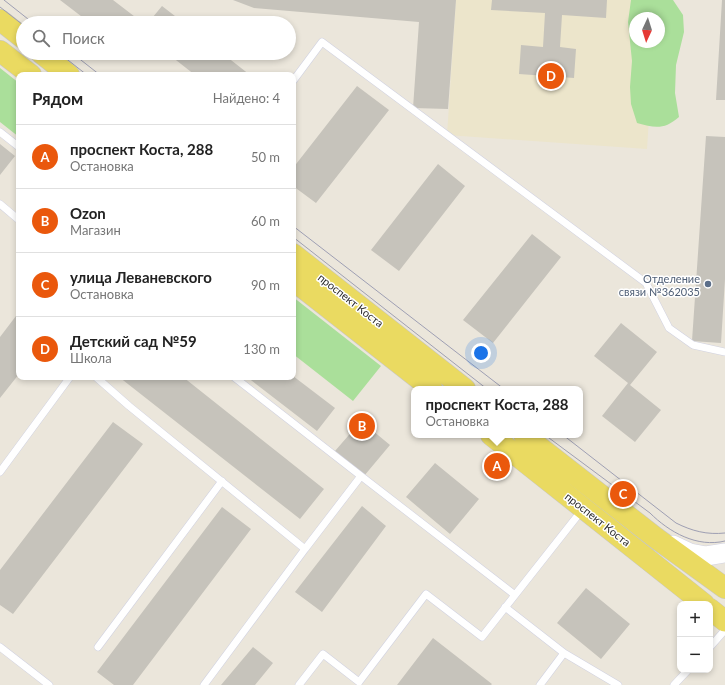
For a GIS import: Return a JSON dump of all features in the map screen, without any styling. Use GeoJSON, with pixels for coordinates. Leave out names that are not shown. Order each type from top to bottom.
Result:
{"type":"FeatureCollection","features":[{"type":"Feature","properties":{"kind":"main road"},"geometry":{"type":"LineString","coordinates":[[0,20],[16,33]]}},
{"type":"Feature","properties":{"kind":"main road"},"geometry":{"type":"LineString","coordinates":[[0,51],[26,72]]}},
{"type":"Feature","properties":{"kind":"main road"},"geometry":{"type":"LineString","coordinates":[[50,60],[64,72]]}},
{"type":"Feature","properties":{"kind":"main road","name":"проспект Коста"},"geometry":{"type":"LineString","coordinates":[[296,256],[461,386]]}},
{"type":"Feature","properties":{"kind":"main road","name":"проспект Коста"},"geometry":{"type":"LineString","coordinates":[[296,282],[428,386]]}},
{"type":"Feature","properties":{"kind":"main road","name":"проспект Коста"},"geometry":{"type":"LineString","coordinates":[[495,438],[700,601]]}},
{"type":"Feature","properties":{"kind":"main road","name":"проспект Коста"},"geometry":{"type":"LineString","coordinates":[[528,438],[656,538],[725,588]]}},
{"type":"Feature","properties":{"kind":"main road"},"geometry":{"type":"LineString","coordinates":[[713,611],[725,620]]}},
{"type":"Feature","properties":{"kind":"street"},"geometry":{"type":"LineString","coordinates":[[656,538],[690,553],[706,556],[725,553]]}},
{"type":"Feature","properties":{"kind":"lane"},"geometry":{"type":"LineString","coordinates":[[296,77],[322,42],[646,283],[669,328],[693,345],[725,352]]}},
{"type":"Feature","properties":{"kind":"lane"},"geometry":{"type":"LineString","coordinates":[[0,132],[16,145]]}},
{"type":"Feature","properties":{"kind":"lane"},"geometry":{"type":"LineString","coordinates":[[0,204],[16,217]]}},
{"type":"Feature","properties":{"kind":"lane"},"geometry":{"type":"LineString","coordinates":[[0,472],[68,380]]}},
{"type":"Feature","properties":{"kind":"lane"},"geometry":{"type":"LineString","coordinates":[[99,380],[129,406],[305,549]]}},
{"type":"Feature","properties":{"kind":"lane"},"geometry":{"type":"LineString","coordinates":[[238,380],[515,595]]}},
{"type":"Feature","properties":{"kind":"lane"},"geometry":{"type":"LineString","coordinates":[[204,685],[361,476]]}},
{"type":"Feature","properties":{"kind":"lane"},"geometry":{"type":"LineString","coordinates":[[98,647],[222,481]]}},
{"type":"Feature","properties":{"kind":"lane"},"geometry":{"type":"LineString","coordinates":[[299,685],[323,654],[358,684],[426,594],[482,637],[584,508]]}},
{"type":"Feature","properties":{"kind":"lane"},"geometry":{"type":"LineString","coordinates":[[505,607],[564,653],[618,685]]}},
{"type":"Feature","properties":{"kind":"lane"},"geometry":{"type":"LineString","coordinates":[[713,644],[725,630]]}},
{"type":"Feature","properties":{"kind":"lane"},"geometry":{"type":"LineString","coordinates":[[0,648],[49,685]]}},
{"type":"Feature","properties":{"kind":"lane"},"geometry":{"type":"LineString","coordinates":[[540,685],[564,653]]}},
{"type":"Feature","properties":{"kind":"lane"},"geometry":{"type":"LineString","coordinates":[[674,685],[685,673]]}},
{"type":"Feature","properties":{"kind":"shaded area"},"geometry":{"type":"Polygon","coordinates":[[[456,0],[657,0],[642,12],[629,12],[629,48],[654,48],[647,149],[447,135],[456,0]]]}},
{"type":"Feature","properties":{"kind":"green space"},"geometry":{"type":"Polygon","coordinates":[[[631,0],[673,0],[683,15],[684,32],[676,65],[675,93],[679,117],[674,121],[659,127],[637,123],[631,104],[630,87],[632,61],[631,48],[665,48],[665,12],[629,12],[631,0]]]}},
{"type":"Feature","properties":{"kind":"green space"},"geometry":{"type":"Polygon","coordinates":[[[0,68],[16,81],[16,135],[0,122],[0,68]]]}},
{"type":"Feature","properties":{"kind":"green space"},"geometry":{"type":"Polygon","coordinates":[[[296,299],[381,366],[353,401],[296,356],[296,299]]]}},
{"type":"Feature","properties":{"kind":"building"},"geometry":{"type":"Polygon","coordinates":[[[60,0],[113,0],[134,16],[81,16],[60,0]]]}},
{"type":"Feature","properties":{"kind":"building"},"geometry":{"type":"Polygon","coordinates":[[[233,0],[456,0],[448,109],[413,108],[419,22],[254,8],[233,0]]]}},
{"type":"Feature","properties":{"kind":"building"},"geometry":{"type":"Polygon","coordinates":[[[492,0],[607,0],[606,18],[562,15],[560,47],[576,49],[574,78],[519,74],[521,45],[543,47],[545,13],[491,10],[492,0]]]}},
{"type":"Feature","properties":{"kind":"building"},"geometry":{"type":"Polygon","coordinates":[[[722,0],[725,0],[725,100],[716,100],[722,0]]]}},
{"type":"Feature","properties":{"kind":"building"},"geometry":{"type":"Polygon","coordinates":[[[162,6],[175,16],[154,16],[162,6]]]}},
{"type":"Feature","properties":{"kind":"building"},"geometry":{"type":"Polygon","coordinates":[[[176,60],[231,60],[246,72],[191,72],[176,60]]]}},
{"type":"Feature","properties":{"kind":"building"},"geometry":{"type":"Polygon","coordinates":[[[357,86],[389,110],[316,203],[296,188],[296,164],[357,86]]]}},
{"type":"Feature","properties":{"kind":"building"},"geometry":{"type":"Polygon","coordinates":[[[706,136],[725,137],[725,279],[721,343],[692,341],[706,136]]]}},
{"type":"Feature","properties":{"kind":"building"},"geometry":{"type":"Polygon","coordinates":[[[0,144],[15,156],[0,175],[0,144]]]}},
{"type":"Feature","properties":{"kind":"building"},"geometry":{"type":"Polygon","coordinates":[[[438,164],[465,186],[399,271],[371,250],[438,164]]]}},
{"type":"Feature","properties":{"kind":"building"},"geometry":{"type":"Polygon","coordinates":[[[532,234],[561,257],[493,343],[463,320],[532,234]]]}},
{"type":"Feature","properties":{"kind":"building"},"geometry":{"type":"Polygon","coordinates":[[[16,316],[16,378],[0,398],[0,337],[16,316]]]}},
{"type":"Feature","properties":{"kind":"building"},"geometry":{"type":"Polygon","coordinates":[[[621,323],[657,352],[630,385],[661,410],[635,442],[602,416],[628,383],[594,356],[621,323]]]}},
{"type":"Feature","properties":{"kind":"building"},"geometry":{"type":"Polygon","coordinates":[[[296,378],[335,408],[317,431],[251,380],[296,380],[296,378]]]}},
{"type":"Feature","properties":{"kind":"building"},"geometry":{"type":"Polygon","coordinates":[[[123,380],[187,380],[324,489],[300,519],[123,380]]]}},
{"type":"Feature","properties":{"kind":"building"},"geometry":{"type":"Polygon","coordinates":[[[361,421],[390,445],[364,476],[335,451],[361,421]]]}},
{"type":"Feature","properties":{"kind":"building"},"geometry":{"type":"Polygon","coordinates":[[[113,422],[143,444],[13,614],[0,605],[0,570],[113,422]]]}},
{"type":"Feature","properties":{"kind":"building"},"geometry":{"type":"Polygon","coordinates":[[[435,463],[479,499],[450,534],[406,497],[435,463]]]}},
{"type":"Feature","properties":{"kind":"building"},"geometry":{"type":"Polygon","coordinates":[[[362,506],[386,526],[322,612],[295,592],[362,506]]]}},
{"type":"Feature","properties":{"kind":"building"},"geometry":{"type":"Polygon","coordinates":[[[222,507],[251,529],[133,685],[114,685],[97,672],[222,507]]]}},
{"type":"Feature","properties":{"kind":"building"},"geometry":{"type":"Polygon","coordinates":[[[586,588],[630,624],[601,659],[557,623],[586,588]]]}},
{"type":"Feature","properties":{"kind":"building"},"geometry":{"type":"Polygon","coordinates":[[[433,638],[492,684],[397,685],[433,638]]]}},
{"type":"Feature","properties":{"kind":"building"},"geometry":{"type":"Polygon","coordinates":[[[253,647],[273,663],[255,685],[221,685],[253,647]]]}},
{"type":"Feature","properties":{"kind":"tram line"},"geometry":{"type":"LineString","coordinates":[[4,0],[24,16]]}},
{"type":"Feature","properties":{"kind":"tram line"},"geometry":{"type":"LineString","coordinates":[[0,7],[16,20]]}},
{"type":"Feature","properties":{"kind":"tram line"},"geometry":{"type":"LineString","coordinates":[[68,60],[83,72]]}},
{"type":"Feature","properties":{"kind":"tram line"},"geometry":{"type":"LineString","coordinates":[[81,60],[96,72]]}},
{"type":"Feature","properties":{"kind":"tram line"},"geometry":{"type":"LineString","coordinates":[[296,228],[500,386]]}},
{"type":"Feature","properties":{"kind":"tram line"},"geometry":{"type":"LineString","coordinates":[[296,239],[483,386]]}},
{"type":"Feature","properties":{"kind":"tram line"},"geometry":{"type":"LineString","coordinates":[[549,438],[675,532],[684,537],[704,542],[715,543],[725,541]]}},
{"type":"Feature","properties":{"kind":"tram line"},"geometry":{"type":"LineString","coordinates":[[567,438],[676,523],[700,532],[725,533]]}},
{"type":"Feature","properties":{"kind":"place","name":"Детский сад №59"},"geometry":{"type":"Point","coordinates":[551,76]}},
{"type":"Feature","properties":{"kind":"place","name":"Отделение связи №362035"},"geometry":{"type":"Point","coordinates":[708,284]}},
{"type":"Feature","properties":{"kind":"place","name":"Ozon"},"geometry":{"type":"Point","coordinates":[362,426]}},
{"type":"Feature","properties":{"kind":"place","name":"проспект Коста, 288"},"geometry":{"type":"Point","coordinates":[497,466]}},
{"type":"Feature","properties":{"kind":"place","name":"улица Леваневского"},"geometry":{"type":"Point","coordinates":[623,494]}}]}
